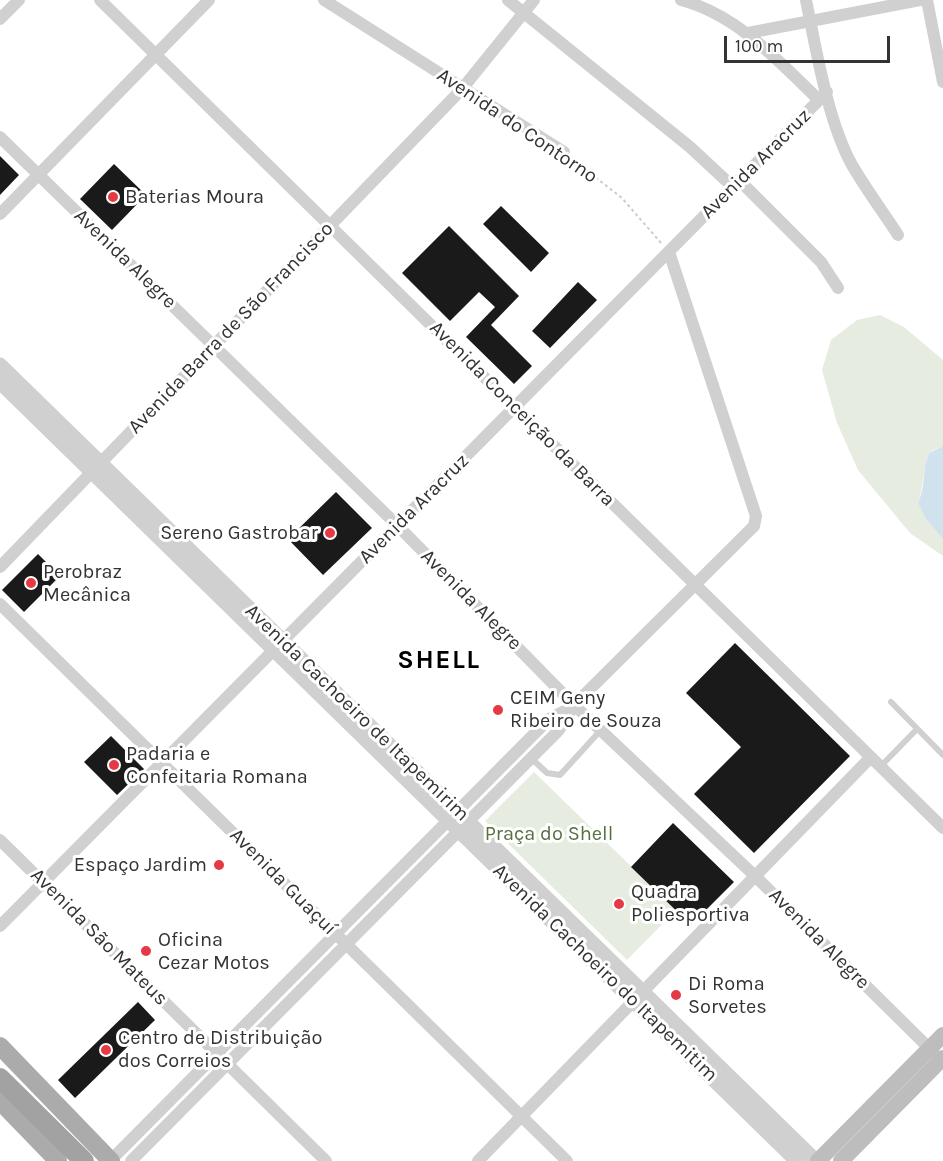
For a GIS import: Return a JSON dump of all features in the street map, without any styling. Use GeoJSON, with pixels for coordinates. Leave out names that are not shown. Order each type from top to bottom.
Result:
{"type":"FeatureCollection","features":[{"type":"Feature","properties":{"kind":"highway"},"geometry":{"type":"LineString","coordinates":[[0,1078],[84,1161]]}},
{"type":"Feature","properties":{"kind":"main road"},"geometry":{"type":"LineString","coordinates":[[842,1161],[939,1057],[943,1035]]}},
{"type":"Feature","properties":{"kind":"main road"},"geometry":{"type":"LineString","coordinates":[[0,1046],[111,1161]]}},
{"type":"Feature","properties":{"kind":"main road"},"geometry":{"type":"LineString","coordinates":[[817,1161],[939,1057]]}},
{"type":"Feature","properties":{"kind":"main road"},"geometry":{"type":"LineString","coordinates":[[0,1101],[58,1161]]}},
{"type":"Feature","properties":{"kind":"street"},"geometry":{"type":"LineString","coordinates":[[0,19],[19,0]]}},
{"type":"Feature","properties":{"kind":"street","name":"Avenida Conceição da Barra"},"geometry":{"type":"LineString","coordinates":[[100,0],[943,828]]}},
{"type":"Feature","properties":{"kind":"street"},"geometry":{"type":"LineString","coordinates":[[0,214],[209,0]]}},
{"type":"Feature","properties":{"kind":"street","name":"Avenida do Contorno"},"geometry":{"type":"LineString","coordinates":[[324,0],[564,153]]}},
{"type":"Feature","properties":{"kind":"street"},"geometry":{"type":"LineString","coordinates":[[508,0],[736,184],[821,262],[838,288]]}},
{"type":"Feature","properties":{"kind":"street","name":"Avenida Barra de São Francisco"},"geometry":{"type":"LineString","coordinates":[[0,567],[462,89],[534,0]]}},
{"type":"Feature","properties":{"kind":"street"},"geometry":{"type":"LineString","coordinates":[[806,0],[823,96],[852,165],[898,235]]}},
{"type":"Feature","properties":{"kind":"street"},"geometry":{"type":"LineString","coordinates":[[748,33],[920,0]]}},
{"type":"Feature","properties":{"kind":"street"},"geometry":{"type":"LineString","coordinates":[[927,0],[943,82]]}},
{"type":"Feature","properties":{"kind":"street"},"geometry":{"type":"LineString","coordinates":[[689,1],[748,33],[823,96]]}},
{"type":"Feature","properties":{"kind":"street","name":"Avenida Aracruz"},"geometry":{"type":"LineString","coordinates":[[0,926],[823,96]]}},
{"type":"Feature","properties":{"kind":"street","name":"Avenida Alegre"},"geometry":{"type":"LineString","coordinates":[[0,137],[397,525],[574,705],[755,876],[939,1057]]}},
{"type":"Feature","properties":{"kind":"street"},"geometry":{"type":"LineString","coordinates":[[131,1161],[346,944],[549,720],[574,705],[697,585],[756,521],[669,252]]}},
{"type":"Feature","properties":{"kind":"street","name":"Avenida Cachoeiro de Itapemirim"},"geometry":{"type":"LineString","coordinates":[[0,365],[96,468],[638,997],[817,1161]]}},
{"type":"Feature","properties":{"kind":"street"},"geometry":{"type":"LineString","coordinates":[[0,382],[96,468]]}},
{"type":"Feature","properties":{"kind":"street","name":"Avenida Guaçuí"},"geometry":{"type":"LineString","coordinates":[[0,604],[567,1161]]}},
{"type":"Feature","properties":{"kind":"street"},"geometry":{"type":"LineString","coordinates":[[111,1161],[336,934],[560,730],[574,705]]}},
{"type":"Feature","properties":{"kind":"street"},"geometry":{"type":"LineString","coordinates":[[478,1161],[755,876],[876,762]]}},
{"type":"Feature","properties":{"kind":"street","name":"Avenida São Mateus"},"geometry":{"type":"LineString","coordinates":[[0,840],[326,1161]]}},
{"type":"Feature","properties":{"kind":"street","name":"Avenida Cachoeiro do Itapemitim"},"geometry":{"type":"LineString","coordinates":[[638,997],[797,1161]]}},
{"type":"Feature","properties":{"kind":"lane"},"geometry":{"type":"LineString","coordinates":[[891,702],[943,755]]}},
{"type":"Feature","properties":{"kind":"lane"},"geometry":{"type":"LineString","coordinates":[[876,762],[917,729]]}},
{"type":"Feature","properties":{"kind":"lane"},"geometry":{"type":"LineString","coordinates":[[531,758],[548,773],[560,775],[601,730]]}},
{"type":"Feature","properties":{"kind":"path","name":"Avenida do Contorno"},"geometry":{"type":"LineString","coordinates":[[564,153],[622,198],[669,252]]}},
{"type":"Feature","properties":{"kind":"green space"},"geometry":{"type":"Polygon","coordinates":[[[880,315],[904,327],[943,360],[943,446],[930,452],[928,456],[918,503],[943,539],[943,556],[910,533],[858,470],[837,423],[822,370],[831,340],[857,320],[880,315]]]}},
{"type":"Feature","properties":{"kind":"green space","name":"Praça do Shell"},"geometry":{"type":"Polygon","coordinates":[[[534,772],[676,910],[627,960],[485,821],[534,772]]]}},
{"type":"Feature","properties":{"kind":"water"},"geometry":{"type":"Polygon","coordinates":[[[943,446],[943,539],[925,517],[918,503],[929,453],[943,446]]]}},
{"type":"Feature","properties":{"kind":"building"},"geometry":{"type":"Polygon","coordinates":[[[0,156],[19,175],[0,195],[0,156]]]}},
{"type":"Feature","properties":{"kind":"building","name":"Baterias Moura"},"geometry":{"type":"Polygon","coordinates":[[[114,164],[146,195],[112,230],[80,199],[114,164]]]}},
{"type":"Feature","properties":{"kind":"building"},"geometry":{"type":"Polygon","coordinates":[[[501,206],[549,253],[531,272],[483,224],[501,206]]]}},
{"type":"Feature","properties":{"kind":"building"},"geometry":{"type":"Polygon","coordinates":[[[449,226],[519,296],[491,325],[532,366],[514,384],[466,337],[495,307],[479,292],[450,321],[402,273],[449,226]]]}},
{"type":"Feature","properties":{"kind":"building"},"geometry":{"type":"Polygon","coordinates":[[[578,282],[597,300],[550,348],[532,331],[578,282]]]}},
{"type":"Feature","properties":{"kind":"building","name":"Sereno Gastrobar"},"geometry":{"type":"Polygon","coordinates":[[[336,492],[372,528],[323,575],[288,539],[336,492]]]}},
{"type":"Feature","properties":{"kind":"building","name":"Perobraz Mecânica"},"geometry":{"type":"Polygon","coordinates":[[[38,554],[60,576],[24,612],[2,590],[38,554]]]}},
{"type":"Feature","properties":{"kind":"building"},"geometry":{"type":"Polygon","coordinates":[[[735,643],[850,756],[754,853],[694,794],[741,747],[686,693],[735,643]]]}},
{"type":"Feature","properties":{"kind":"building","name":"Padaria e Confeitaria Romana"},"geometry":{"type":"Polygon","coordinates":[[[111,736],[144,769],[117,795],[84,762],[111,736]]]}},
{"type":"Feature","properties":{"kind":"building"},"geometry":{"type":"Polygon","coordinates":[[[673,823],[734,882],[691,925],[631,867],[673,823]]]}},
{"type":"Feature","properties":{"kind":"building","name":"Centro de Distribuição dos Correios"},"geometry":{"type":"Polygon","coordinates":[[[138,1002],[155,1020],[75,1098],[58,1080],[138,1002]]]}},
{"type":"Feature","properties":{"kind":"place","name":"Baterias Moura"},"geometry":{"type":"Point","coordinates":[113,197]}},
{"type":"Feature","properties":{"kind":"place","name":"Sereno Gastrobar"},"geometry":{"type":"Point","coordinates":[330,533]}},
{"type":"Feature","properties":{"kind":"place","name":"Perobraz Mecânica"},"geometry":{"type":"Point","coordinates":[31,583]}},
{"type":"Feature","properties":{"kind":"place","name":"CEIM Geny Ribeiro de Souza"},"geometry":{"type":"Point","coordinates":[498,710]}},
{"type":"Feature","properties":{"kind":"place","name":"Padaria e Confeitaria Romana"},"geometry":{"type":"Point","coordinates":[114,765]}},
{"type":"Feature","properties":{"kind":"place","name":"Espaço Jardim"},"geometry":{"type":"Point","coordinates":[219,865]}},
{"type":"Feature","properties":{"kind":"place","name":"Quadra Poliesportiva"},"geometry":{"type":"Point","coordinates":[619,904]}},
{"type":"Feature","properties":{"kind":"place","name":"Oficina Cezar Motos"},"geometry":{"type":"Point","coordinates":[146,951]}},
{"type":"Feature","properties":{"kind":"place","name":"Di Roma Sorvetes"},"geometry":{"type":"Point","coordinates":[676,995]}},
{"type":"Feature","properties":{"kind":"place","name":"Centro de Distribuição dos Correios"},"geometry":{"type":"Point","coordinates":[106,1050]}},
{"type":"Feature","properties":{"kind":"district","name":"SHELL"},"geometry":{"type":"Point","coordinates":[439,661]}}]}
